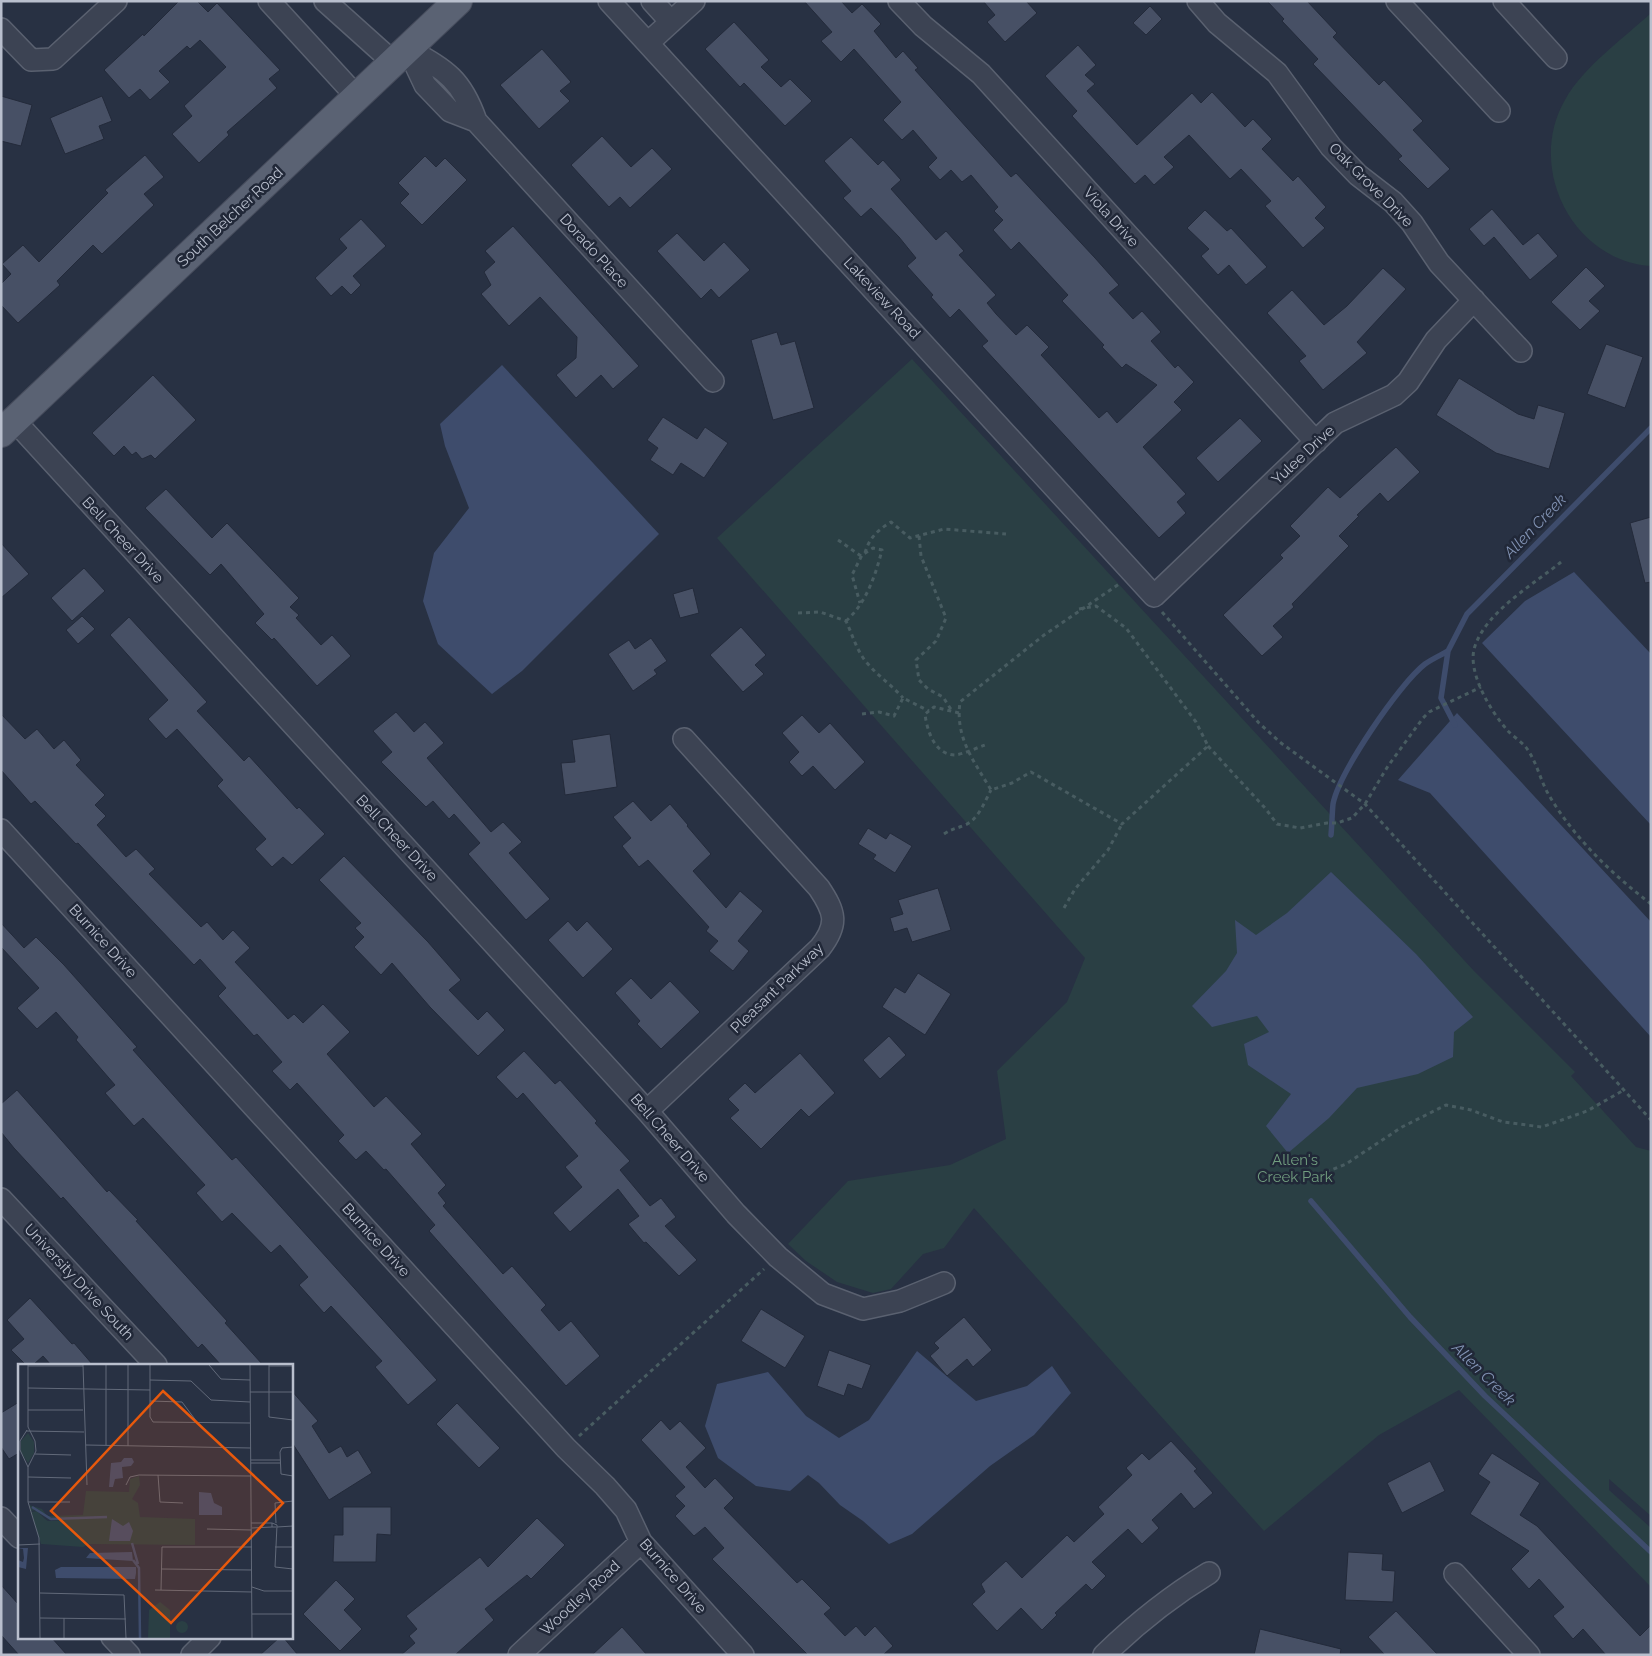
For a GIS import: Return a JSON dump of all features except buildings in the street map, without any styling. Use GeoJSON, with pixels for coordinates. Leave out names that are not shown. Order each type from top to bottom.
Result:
{"type":"FeatureCollection","features":[{"type":"Feature","properties":{"kind":"main road","name":"South Belcher Road"},"geometry":{"type":"LineString","coordinates":[[8,427],[458,1]]}},
{"type":"Feature","properties":{"kind":"street"},"geometry":{"type":"LineString","coordinates":[[1,29],[31,60],[53,59],[116,1]]}},
{"type":"Feature","properties":{"kind":"street"},"geometry":{"type":"LineString","coordinates":[[269,1],[357,97]]}},
{"type":"Feature","properties":{"kind":"street","name":"Dorado Place"},"geometry":{"type":"LineString","coordinates":[[324,1],[400,56],[442,68],[467,96],[476,121],[713,381]]}},
{"type":"Feature","properties":{"kind":"street","name":"Lakeview Road"},"geometry":{"type":"LineString","coordinates":[[609,1],[1154,596]]}},
{"type":"Feature","properties":{"kind":"street"},"geometry":{"type":"LineString","coordinates":[[652,1],[671,22]]}},
{"type":"Feature","properties":{"kind":"street"},"geometry":{"type":"LineString","coordinates":[[648,43],[694,1]]}},
{"type":"Feature","properties":{"kind":"street","name":"Viola Drive"},"geometry":{"type":"LineString","coordinates":[[899,1],[923,26],[981,74],[1316,442]]}},
{"type":"Feature","properties":{"kind":"street","name":"Oak Grove Drive"},"geometry":{"type":"LineString","coordinates":[[1198,1],[1217,23],[1277,72],[1331,148],[1358,176],[1393,202],[1412,223],[1440,263],[1521,350]]}},
{"type":"Feature","properties":{"kind":"street"},"geometry":{"type":"LineString","coordinates":[[1397,1],[1499,111]]}},
{"type":"Feature","properties":{"kind":"street"},"geometry":{"type":"LineString","coordinates":[[1504,1],[1556,58]]}},
{"type":"Feature","properties":{"kind":"street","name":"Yulee Drive"},"geometry":{"type":"LineString","coordinates":[[1154,596],[1335,423],[1394,395],[1408,382],[1436,340],[1474,300]]}},
{"type":"Feature","properties":{"kind":"street","name":"Bell Cheer Drive"},"geometry":{"type":"LineString","coordinates":[[8,427],[647,1111],[736,1214],[778,1257],[823,1294],[863,1309],[900,1301],[944,1283]]}},
{"type":"Feature","properties":{"kind":"street","name":"Pleasant Parkway"},"geometry":{"type":"LineString","coordinates":[[647,1111],[820,948],[830,936],[834,918],[828,902],[819,888],[684,739]]}},
{"type":"Feature","properties":{"kind":"street","name":"Burnice Drive"},"geometry":{"type":"LineString","coordinates":[[1,830],[566,1448],[605,1486],[626,1510],[641,1542],[743,1655]]}},
{"type":"Feature","properties":{"kind":"street","name":"University Drive South"},"geometry":{"type":"LineString","coordinates":[[1,1199],[155,1364]]}},
{"type":"Feature","properties":{"kind":"street"},"geometry":{"type":"LineString","coordinates":[[1,1518],[18,1536]]}},
{"type":"Feature","properties":{"kind":"street","name":"Woodley Road"},"geometry":{"type":"LineString","coordinates":[[519,1655],[641,1542]]}},
{"type":"Feature","properties":{"kind":"street"},"geometry":{"type":"LineString","coordinates":[[1104,1655],[1127,1632],[1186,1587],[1209,1573]]}},
{"type":"Feature","properties":{"kind":"street"},"geometry":{"type":"LineString","coordinates":[[1455,1574],[1530,1655]]}},
{"type":"Feature","properties":{"kind":"street"},"geometry":{"type":"LineString","coordinates":[[113,1638],[129,1655]]}},
{"type":"Feature","properties":{"kind":"street"},"geometry":{"type":"LineString","coordinates":[[192,1655],[209,1638]]}},
{"type":"Feature","properties":{"kind":"path"},"geometry":{"type":"LineString","coordinates":[[865,553],[868,542],[880,529],[891,522],[910,538],[944,529],[1006,534]]}},
{"type":"Feature","properties":{"kind":"path"},"geometry":{"type":"LineString","coordinates":[[919,536],[921,556],[946,618],[936,641],[916,660],[919,680],[928,689],[942,696],[952,711]]}},
{"type":"Feature","properties":{"kind":"path"},"geometry":{"type":"LineString","coordinates":[[838,540],[861,556]]}},
{"type":"Feature","properties":{"kind":"path"},"geometry":{"type":"LineString","coordinates":[[846,621],[857,611],[869,588],[882,550],[874,548],[861,556],[852,575],[860,603]]}},
{"type":"Feature","properties":{"kind":"path"},"geometry":{"type":"LineString","coordinates":[[1561,562],[1500,609],[1482,632],[1474,646],[1473,671],[1489,703],[1508,731],[1525,746],[1536,764],[1541,781],[1564,818],[1590,851],[1651,904]]}},
{"type":"Feature","properties":{"kind":"path"},"geometry":{"type":"LineString","coordinates":[[991,790],[966,751],[959,712],[960,702],[1079,609],[1111,590],[1133,572]]}},
{"type":"Feature","properties":{"kind":"path"},"geometry":{"type":"LineString","coordinates":[[1154,596],[1157,608],[1166,615],[1259,723],[1281,743],[1365,804],[1651,1120]]}},
{"type":"Feature","properties":{"kind":"path"},"geometry":{"type":"LineString","coordinates":[[1079,609],[1096,606],[1126,628],[1196,722],[1208,746],[1266,808],[1277,824],[1300,828],[1327,822],[1337,823],[1352,818],[1365,804],[1388,766],[1423,718],[1430,712],[1481,687]]}},
{"type":"Feature","properties":{"kind":"path"},"geometry":{"type":"LineString","coordinates":[[798,613],[820,612],[846,621],[858,650],[868,664],[893,686],[902,698],[929,711]]}},
{"type":"Feature","properties":{"kind":"path"},"geometry":{"type":"LineString","coordinates":[[862,714],[879,712],[894,716],[902,698]]}},
{"type":"Feature","properties":{"kind":"path"},"geometry":{"type":"LineString","coordinates":[[959,712],[934,707],[925,714],[926,727],[935,744],[944,752],[956,755],[985,745]]}},
{"type":"Feature","properties":{"kind":"path"},"geometry":{"type":"LineString","coordinates":[[1064,908],[1075,889],[1108,850],[1122,824],[1208,746]]}},
{"type":"Feature","properties":{"kind":"path"},"geometry":{"type":"LineString","coordinates":[[944,834],[954,827],[966,825],[976,817],[991,790],[1012,783],[1031,772],[1122,824]]}},
{"type":"Feature","properties":{"kind":"path"},"geometry":{"type":"LineString","coordinates":[[1326,1172],[1346,1164],[1402,1127],[1446,1105],[1471,1110],[1503,1122],[1542,1126],[1587,1111],[1624,1090]]}},
{"type":"Feature","properties":{"kind":"path"},"geometry":{"type":"LineString","coordinates":[[566,1448],[778,1257]]}},
{"type":"Feature","properties":{"kind":"green space"},"geometry":{"type":"Polygon","coordinates":[[[1651,13],[1651,266],[1623,260],[1599,247],[1579,229],[1564,206],[1554,181],[1551,154],[1554,126],[1565,100],[1573,88],[1604,54],[1651,13]]]}},
{"type":"Feature","properties":{"kind":"green space","name":"Allen's Creek Park"},"geometry":{"type":"Polygon","coordinates":[[[912,359],[1474,971],[1575,1072],[1571,1076],[1636,1147],[1651,1151],[1651,1516],[1609,1479],[1609,1490],[1651,1528],[1651,1587],[1459,1390],[1379,1435],[1264,1531],[974,1208],[944,1248],[923,1254],[891,1289],[873,1293],[837,1282],[806,1261],[788,1244],[848,1181],[950,1165],[1006,1139],[997,1071],[1067,1002],[1085,958],[717,538],[912,359]]]}},
{"type":"Feature","properties":{"kind":"water"},"geometry":{"type":"Polygon","coordinates":[[[502,365],[659,534],[522,671],[492,694],[438,644],[423,601],[434,553],[469,508],[445,446],[440,424],[502,365]]]}},
{"type":"Feature","properties":{"kind":"water"},"geometry":{"type":"Polygon","coordinates":[[[1574,572],[1651,654],[1651,825],[1482,643],[1525,601],[1574,572]]]}},
{"type":"Feature","properties":{"kind":"water"},"geometry":{"type":"Polygon","coordinates":[[[1457,713],[1651,922],[1651,1037],[1430,793],[1398,780],[1457,713]]]}},
{"type":"Feature","properties":{"kind":"water"},"geometry":{"type":"Polygon","coordinates":[[[1331,872],[1416,954],[1473,1017],[1454,1032],[1453,1057],[1418,1074],[1357,1088],[1329,1118],[1288,1153],[1266,1126],[1291,1094],[1248,1065],[1244,1044],[1269,1032],[1257,1016],[1212,1027],[1192,1006],[1226,971],[1237,953],[1235,920],[1256,935],[1287,913],[1331,872]]]}},
{"type":"Feature","properties":{"kind":"water"},"geometry":{"type":"Polygon","coordinates":[[[917,1351],[976,1401],[1027,1386],[1052,1366],[1071,1393],[1034,1435],[990,1466],[912,1534],[889,1544],[863,1521],[840,1505],[819,1483],[808,1475],[790,1491],[756,1486],[718,1458],[705,1426],[717,1384],[768,1372],[806,1416],[839,1438],[869,1420],[917,1351]]]}},
{"type":"Feature","properties":{"kind":"waterway","name":"Allen Creek"},"geometry":{"type":"LineString","coordinates":[[1455,725],[1441,698],[1448,651],[1467,614],[1651,428]]}},
{"type":"Feature","properties":{"kind":"waterway","name":"Allen Creek"},"geometry":{"type":"LineString","coordinates":[[1331,835],[1333,804],[1346,772],[1358,751],[1386,709],[1414,674],[1425,664],[1448,651]]}},
{"type":"Feature","properties":{"kind":"waterway","name":"Allen Creek"},"geometry":{"type":"LineString","coordinates":[[1311,1201],[1410,1317],[1485,1396],[1651,1552]]}}]}
